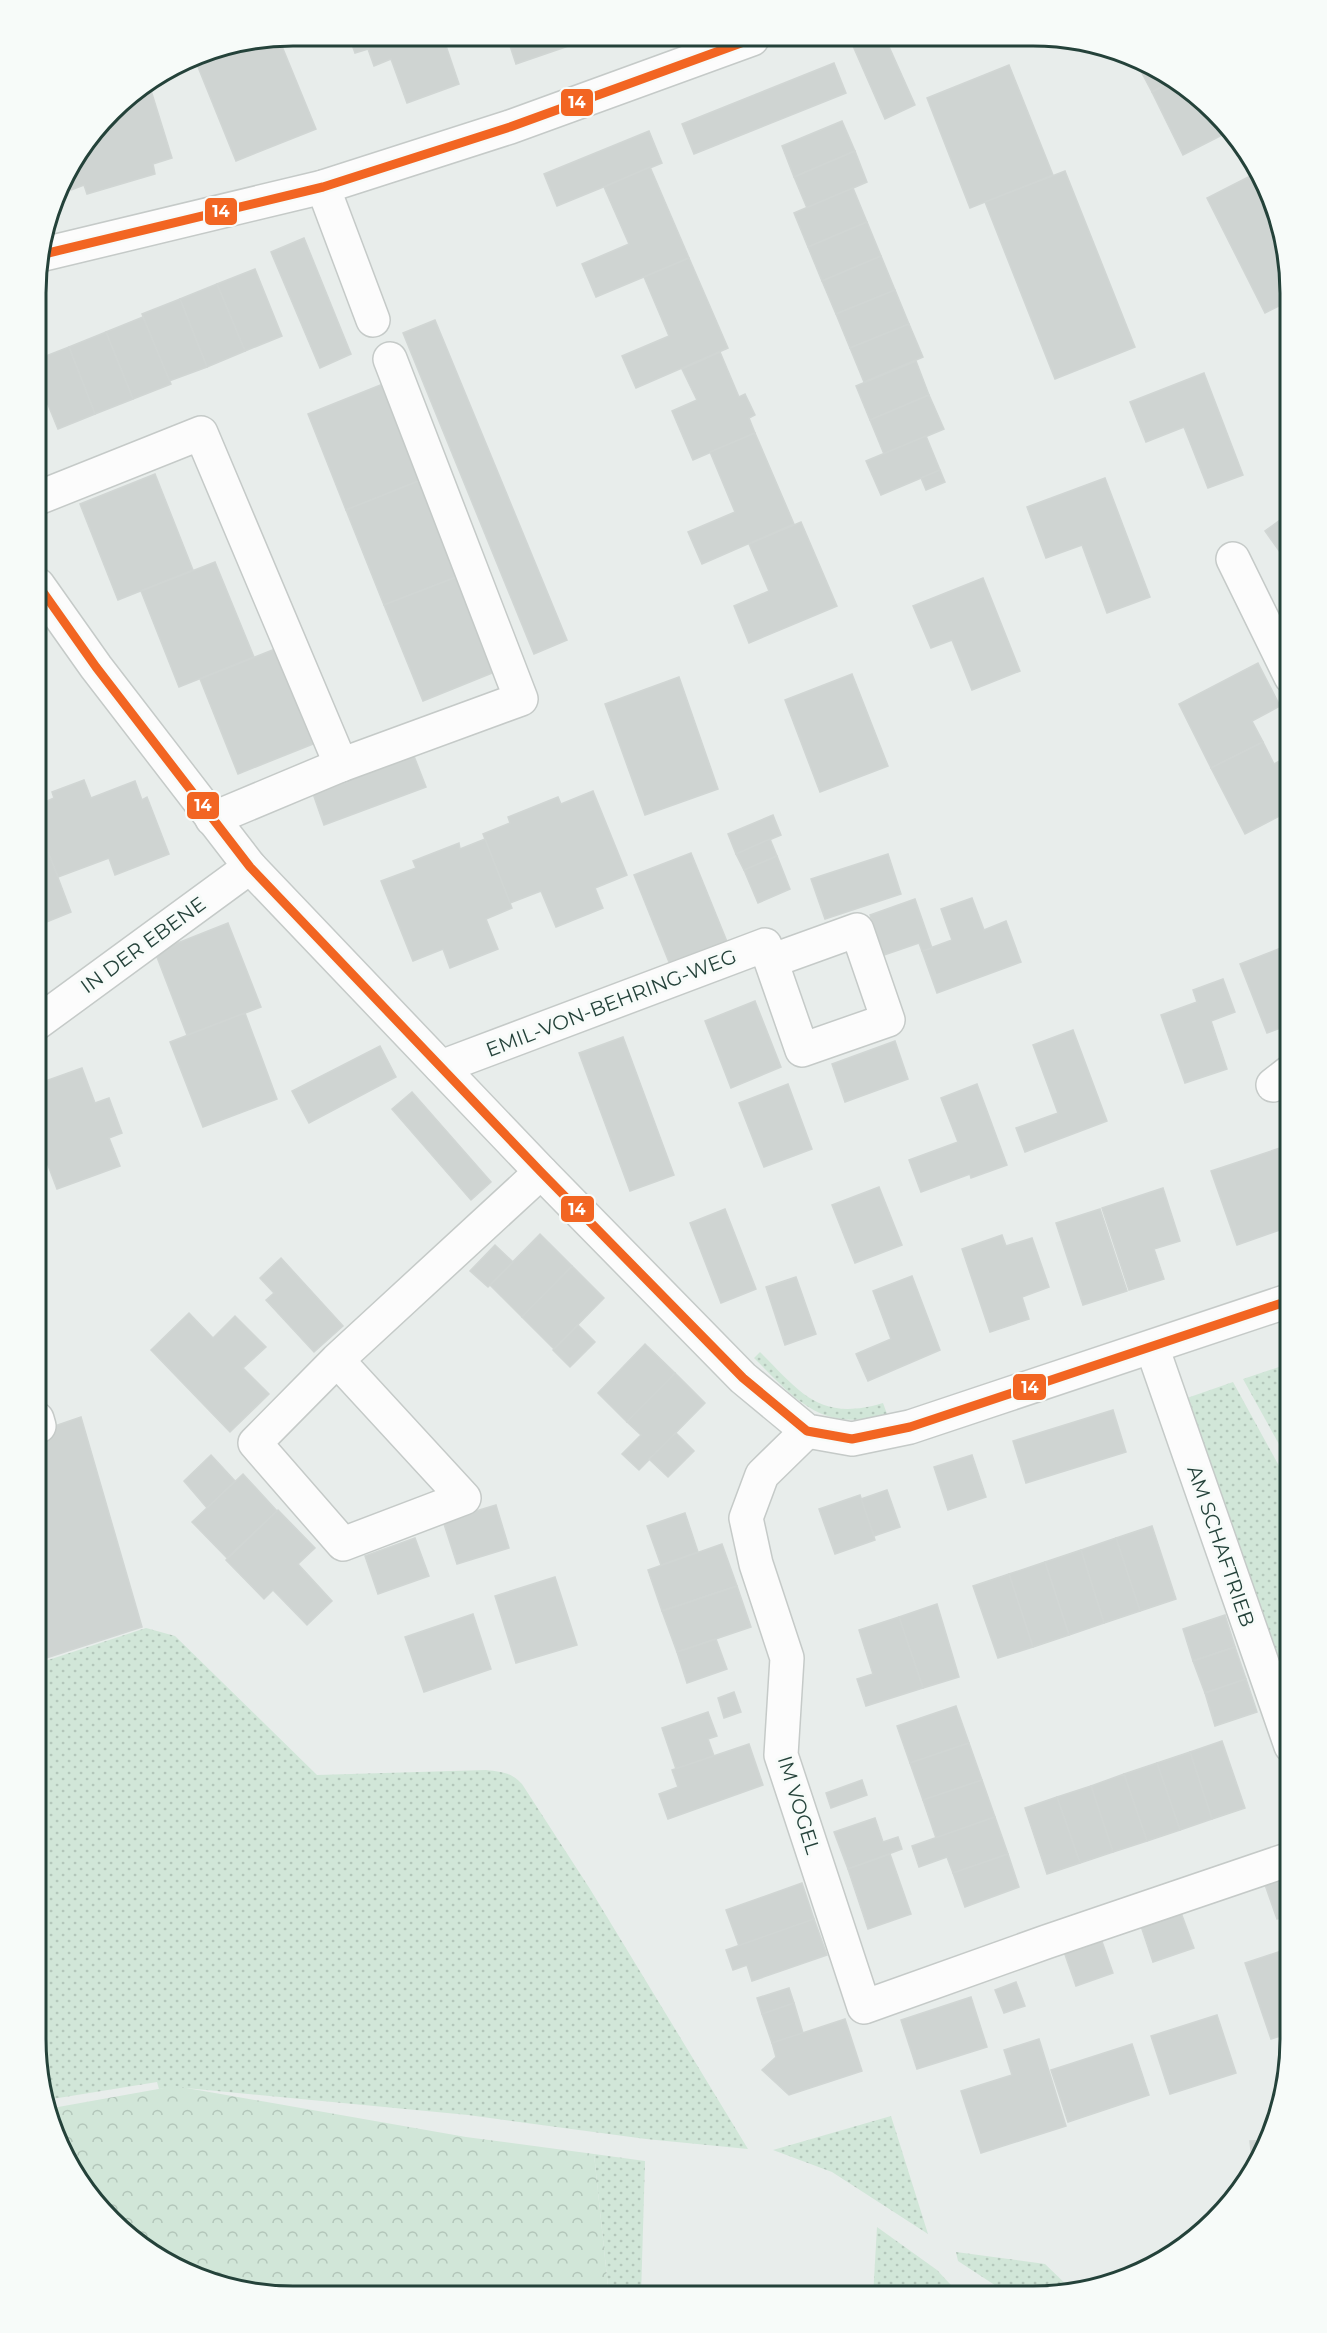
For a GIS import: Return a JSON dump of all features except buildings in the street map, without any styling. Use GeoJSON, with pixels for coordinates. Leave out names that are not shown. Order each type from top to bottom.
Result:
{"type":"FeatureCollection","features":[{"type":"Feature","properties":{"kind":"street"},"geometry":{"type":"LineString","coordinates":[[50,253],[324,187],[510,127],[733,46]]}},
{"type":"Feature","properties":{"kind":"street"},"geometry":{"type":"LineString","coordinates":[[324,187],[373,320]]}},
{"type":"Feature","properties":{"kind":"street"},"geometry":{"type":"LineString","coordinates":[[212,819],[341,765],[522,699],[390,359]]}},
{"type":"Feature","properties":{"kind":"street"},"geometry":{"type":"LineString","coordinates":[[46,495],[201,434],[341,765]]}},
{"type":"Feature","properties":{"kind":"street"},"geometry":{"type":"LineString","coordinates":[[1233,559],[1280,655]]}},
{"type":"Feature","properties":{"kind":"street"},"geometry":{"type":"LineString","coordinates":[[46,596],[96,667],[250,867],[743,1378],[807,1431],[852,1439],[910,1427],[1280,1304]]}},
{"type":"Feature","properties":{"kind":"street","name":"IN DER EBENE"},"geometry":{"type":"LineString","coordinates":[[46,1016],[250,867]]}},
{"type":"Feature","properties":{"kind":"street","name":"EMIL-VON-BEHRING-WEG"},"geometry":{"type":"LineString","coordinates":[[441,1067],[765,945],[771,961]]}},
{"type":"Feature","properties":{"kind":"street"},"geometry":{"type":"LineString","coordinates":[[337,1360],[464,1498],[343,1544],[255,1443],[337,1360],[542,1172]]}},
{"type":"Feature","properties":{"kind":"street","name":"AM SCHAFTRIEB"},"geometry":{"type":"LineString","coordinates":[[1152,1347],[1280,1717]]}},
{"type":"Feature","properties":{"kind":"street","name":"IM VOGEL"},"geometry":{"type":"LineString","coordinates":[[807,1431],[762,1474],[746,1518],[756,1564],[787,1658],[781,1755],[864,2007],[1280,1862]]}},
{"type":"Feature","properties":{"kind":"green space"},"geometry":{"type":"Polygon","coordinates":[[[760,1352],[800,1391],[813,1400],[843,1409],[883,1403],[887,1414],[864,1419],[845,1419],[827,1416],[812,1409],[783,1387],[754,1358],[760,1352]]]}},
{"type":"Feature","properties":{"kind":"green space"},"geometry":{"type":"Polygon","coordinates":[[[1280,1367],[1280,1446],[1243,1379],[1280,1367]]]}},
{"type":"Feature","properties":{"kind":"green space"},"geometry":{"type":"Polygon","coordinates":[[[1233,1382],[1280,1468],[1280,1657],[1273,1654],[1187,1398],[1233,1382]]]}},
{"type":"Feature","properties":{"kind":"green space"},"geometry":{"type":"Polygon","coordinates":[[[146,1628],[175,1636],[317,1775],[486,1770],[506,1773],[514,1777],[522,1784],[590,1889],[748,2149],[646,2139],[468,2115],[175,2087],[159,2089],[157,2082],[54,2099],[46,2040],[46,1661],[146,1628]]]}},
{"type":"Feature","properties":{"kind":"green space"},"geometry":{"type":"Polygon","coordinates":[[[175,2086],[466,2137],[594,2154],[608,2286],[277,2286],[229,2278],[199,2268],[156,2245],[119,2214],[88,2177],[65,2134],[56,2107],[175,2086]]]}},
{"type":"Feature","properties":{"kind":"green space"},"geometry":{"type":"Polygon","coordinates":[[[891,2116],[928,2234],[832,2172],[773,2150],[891,2116]]]}},
{"type":"Feature","properties":{"kind":"green space"},"geometry":{"type":"Polygon","coordinates":[[[594,2154],[645,2161],[641,2286],[608,2286],[594,2154]]]}},
{"type":"Feature","properties":{"kind":"green space"},"geometry":{"type":"Polygon","coordinates":[[[877,2227],[937,2270],[952,2286],[874,2286],[877,2227]]]}},
{"type":"Feature","properties":{"kind":"green space"},"geometry":{"type":"Polygon","coordinates":[[[956,2252],[1045,2264],[1066,2284],[996,2286],[958,2261],[956,2252]]]}},
{"type":"Feature","properties":{"kind":"transit line","name":"14"},"geometry":{"type":"LineString","coordinates":[[50,253],[323,187],[510,127],[733,46]]}},
{"type":"Feature","properties":{"kind":"transit line","name":"14"},"geometry":{"type":"LineString","coordinates":[[46,596],[96,667],[250,867],[541,1172],[743,1378],[807,1431],[852,1439],[910,1427],[1280,1304]]}}]}
